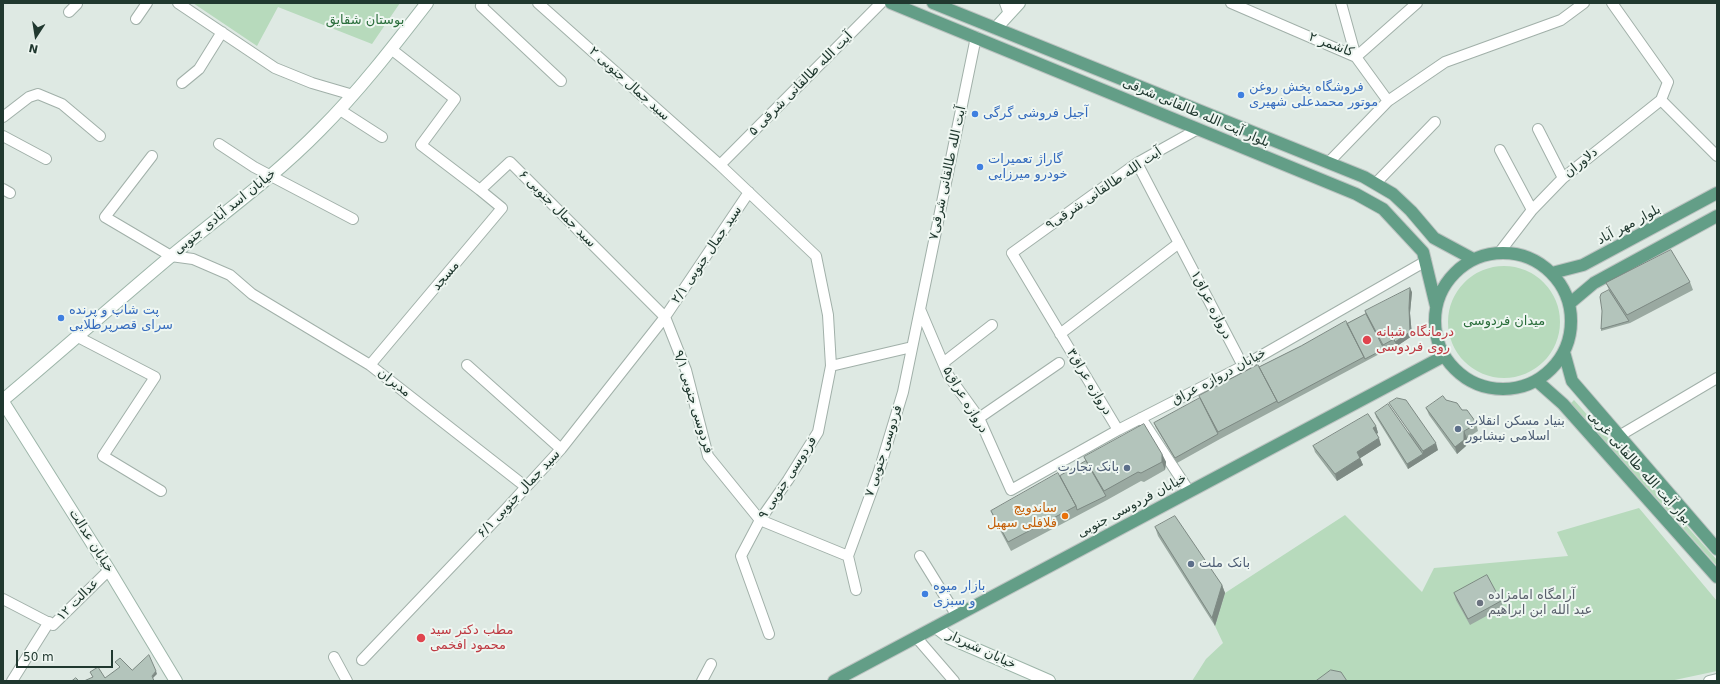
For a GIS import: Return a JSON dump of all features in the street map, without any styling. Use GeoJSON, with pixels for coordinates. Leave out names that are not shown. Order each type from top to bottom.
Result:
{"type":"FeatureCollection","features":[{"type":"Feature","properties":{"kind":"main road","name":"خیابان اسد آبادی جنوبی"},"geometry":{"type":"LineString","coordinates":[[3,401],[171,256],[271,176],[319,132],[340,110],[391,50],[426,3]]}},
{"type":"Feature","properties":{"kind":"main road","name":"بلوار آیت الله طالقانی شرقی"},"geometry":{"type":"LineString","coordinates":[[891,3],[1356,194],[1376,205],[1382,209],[1423,252],[1436,306]]}},
{"type":"Feature","properties":{"kind":"main road","name":"بلوار آیت الله طالقانی شرقی"},"geometry":{"type":"LineString","coordinates":[[933,3],[1364,177],[1393,194],[1411,211],[1434,238],[1473,259]]}},
{"type":"Feature","properties":{"kind":"main road"},"geometry":{"type":"LineString","coordinates":[[996,28],[1007,8],[1019,3]]}},
{"type":"Feature","properties":{"kind":"main road","name":"بلوار مهر آباد"},"geometry":{"type":"LineString","coordinates":[[1552,273],[1583,265],[1717,193]]}},
{"type":"Feature","properties":{"kind":"main road"},"geometry":{"type":"LineString","coordinates":[[1569,304],[1594,283],[1717,216]]}},
{"type":"Feature","properties":{"kind":"main road"},"geometry":{"type":"LineString","coordinates":[[1499,253],[1519,254],[1536,262],[1552,273],[1562,287],[1569,304],[1571,320],[1569,336],[1564,352],[1552,368],[1537,381],[1521,387],[1503,389],[1485,387],[1464,377],[1455,370],[1444,356],[1437,340],[1434,323],[1436,306],[1441,291],[1449,278],[1460,267],[1473,259],[1499,253]]}},
{"type":"Feature","properties":{"kind":"main road","name":"بوار آیت الله طالقانی غربی"},"geometry":{"type":"LineString","coordinates":[[1564,352],[1572,381],[1717,549]]}},
{"type":"Feature","properties":{"kind":"main road","name":"خیابان فردوسی جنوبی"},"geometry":{"type":"LineString","coordinates":[[834,681],[849,678],[916,637],[1444,356]]}},
{"type":"Feature","properties":{"kind":"main road","name":"بوار آیت الله طالقانی غربی"},"geometry":{"type":"LineString","coordinates":[[1537,381],[1563,404],[1717,577]]}},
{"type":"Feature","properties":{"kind":"main road","name":"خیابان عدالت"},"geometry":{"type":"LineString","coordinates":[[3,401],[109,570],[172,680]]}},
{"type":"Feature","properties":{"kind":"main road","name":"خیابان شیردار"},"geometry":{"type":"LineString","coordinates":[[936,627],[950,638],[1049,681]]}},
{"type":"Feature","properties":{"kind":"street"},"geometry":{"type":"LineString","coordinates":[[69,12],[77,4],[76,3]]}},
{"type":"Feature","properties":{"kind":"street"},"geometry":{"type":"LineString","coordinates":[[136,18],[147,3]]}},
{"type":"Feature","properties":{"kind":"street"},"geometry":{"type":"LineString","coordinates":[[178,3],[275,68],[312,83],[353,95]]}},
{"type":"Feature","properties":{"kind":"street"},"geometry":{"type":"LineString","coordinates":[[483,3],[481,6],[561,81]]}},
{"type":"Feature","properties":{"kind":"street","name":"سید جمال جنوبی ۲"},"geometry":{"type":"LineString","coordinates":[[538,3],[720,165]]}},
{"type":"Feature","properties":{"kind":"street","name":"آیت الله طالقانی شرقی ۵"},"geometry":{"type":"LineString","coordinates":[[720,165],[881,3]]}},
{"type":"Feature","properties":{"kind":"street","name":"کاشمر ۲"},"geometry":{"type":"LineString","coordinates":[[1231,3],[1356,57],[1417,3]]}},
{"type":"Feature","properties":{"kind":"street"},"geometry":{"type":"LineString","coordinates":[[1341,3],[1356,57],[1388,101]]}},
{"type":"Feature","properties":{"kind":"street"},"geometry":{"type":"LineString","coordinates":[[1328,163],[1388,101],[1445,62],[1560,20],[1584,3]]}},
{"type":"Feature","properties":{"kind":"street"},"geometry":{"type":"LineString","coordinates":[[1612,3],[1668,82],[1661,100],[1717,156]]}},
{"type":"Feature","properties":{"kind":"street"},"geometry":{"type":"LineString","coordinates":[[182,83],[199,68],[222,32]]}},
{"type":"Feature","properties":{"kind":"street","name":"آیت الله طالقانی شرقی۷"},"geometry":{"type":"LineString","coordinates":[[920,309],[976,37]]}},
{"type":"Feature","properties":{"kind":"street"},"geometry":{"type":"LineString","coordinates":[[391,50],[456,100],[421,145],[480,190]]}},
{"type":"Feature","properties":{"kind":"street"},"geometry":{"type":"LineString","coordinates":[[3,117],[28,97],[38,94],[62,104],[100,136]]}},
{"type":"Feature","properties":{"kind":"street","name":"دلاوران"},"geometry":{"type":"LineString","coordinates":[[1499,253],[1532,210],[1563,178],[1661,100]]}},
{"type":"Feature","properties":{"kind":"street"},"geometry":{"type":"LineString","coordinates":[[340,110],[382,137]]}},
{"type":"Feature","properties":{"kind":"street"},"geometry":{"type":"LineString","coordinates":[[1375,184],[1435,122]]}},
{"type":"Feature","properties":{"kind":"street","name":"آیت الله طالقانی شرقی۹"},"geometry":{"type":"LineString","coordinates":[[1012,253],[1137,163],[1198,129]]}},
{"type":"Feature","properties":{"kind":"street"},"geometry":{"type":"LineString","coordinates":[[1538,129],[1563,178]]}},
{"type":"Feature","properties":{"kind":"street"},"geometry":{"type":"LineString","coordinates":[[3,136],[46,159]]}},
{"type":"Feature","properties":{"kind":"street"},"geometry":{"type":"LineString","coordinates":[[220,144],[254,167],[353,218]]}},
{"type":"Feature","properties":{"kind":"street"},"geometry":{"type":"LineString","coordinates":[[1500,150],[1532,210]]}},
{"type":"Feature","properties":{"kind":"street"},"geometry":{"type":"LineString","coordinates":[[152,156],[105,217],[171,256]]}},
{"type":"Feature","properties":{"kind":"street","name":"سید جمال جنوبی ۶"},"geometry":{"type":"LineString","coordinates":[[480,190],[510,162],[665,317]]}},
{"type":"Feature","properties":{"kind":"street","name":"دروازه عراق۱"},"geometry":{"type":"LineString","coordinates":[[1137,163],[1243,366]]}},
{"type":"Feature","properties":{"kind":"street","name":"فردوسی جنوبی ۹"},"geometry":{"type":"LineString","coordinates":[[720,165],[816,256],[828,315],[831,366],[818,432],[788,480],[760,520],[741,556],[770,634]]}},
{"type":"Feature","properties":{"kind":"street","name":"مسجد"},"geometry":{"type":"LineString","coordinates":[[370,365],[502,208],[480,190]]}},
{"type":"Feature","properties":{"kind":"street","name":"سید جمال جنوبی ۲/۱"},"geometry":{"type":"LineString","coordinates":[[665,317],[749,192]]}},
{"type":"Feature","properties":{"kind":"street"},"geometry":{"type":"LineString","coordinates":[[1060,334],[1179,243]]}},
{"type":"Feature","properties":{"kind":"street","name":"دروازه عراق۳"},"geometry":{"type":"LineString","coordinates":[[1012,253],[1118,430]]}},
{"type":"Feature","properties":{"kind":"street","name":"مدیران"},"geometry":{"type":"LineString","coordinates":[[171,256],[193,259],[230,276],[252,294],[370,365],[526,487]]}},
{"type":"Feature","properties":{"kind":"street","name":"خیابان دروازه عراق"},"geometry":{"type":"LineString","coordinates":[[1011,490],[1118,430],[1243,366],[1426,261]]}},
{"type":"Feature","properties":{"kind":"street","name":"فردوسی جنوبی ۷"},"geometry":{"type":"LineString","coordinates":[[848,556],[879,471],[903,392],[920,309]]}},
{"type":"Feature","properties":{"kind":"street","name":"دروازه عراق۵"},"geometry":{"type":"LineString","coordinates":[[920,309],[948,375],[979,418],[1011,490]]}},
{"type":"Feature","properties":{"kind":"street","name":"سید جمال جنوبی ۶/۱"},"geometry":{"type":"LineString","coordinates":[[362,660],[561,449],[665,317]]}},
{"type":"Feature","properties":{"kind":"street","name":"فردوسی جنوبی ۹/۱"},"geometry":{"type":"LineString","coordinates":[[665,317],[686,370],[708,456],[760,520]]}},
{"type":"Feature","properties":{"kind":"street"},"geometry":{"type":"LineString","coordinates":[[943,363],[992,325]]}},
{"type":"Feature","properties":{"kind":"street"},"geometry":{"type":"LineString","coordinates":[[78,337],[154,377],[103,456],[161,491]]}},
{"type":"Feature","properties":{"kind":"street"},"geometry":{"type":"LineString","coordinates":[[831,366],[912,347]]}},
{"type":"Feature","properties":{"kind":"street"},"geometry":{"type":"LineString","coordinates":[[979,418],[1059,363]]}},
{"type":"Feature","properties":{"kind":"street"},"geometry":{"type":"LineString","coordinates":[[467,365],[561,449]]}},
{"type":"Feature","properties":{"kind":"street"},"geometry":{"type":"LineString","coordinates":[[1619,436],[1717,378]]}},
{"type":"Feature","properties":{"kind":"street"},"geometry":{"type":"LineString","coordinates":[[1141,418],[1189,491]]}},
{"type":"Feature","properties":{"kind":"street"},"geometry":{"type":"LineString","coordinates":[[760,520],[848,556],[856,590]]}},
{"type":"Feature","properties":{"kind":"street"},"geometry":{"type":"LineString","coordinates":[[920,556],[957,616]]}},
{"type":"Feature","properties":{"kind":"street","name":"عدالت ۱۲"},"geometry":{"type":"LineString","coordinates":[[3,599],[53,625],[109,570]]}},
{"type":"Feature","properties":{"kind":"street"},"geometry":{"type":"LineString","coordinates":[[12,681],[49,622]]}},
{"type":"Feature","properties":{"kind":"street"},"geometry":{"type":"LineString","coordinates":[[916,637],[954,681]]}},
{"type":"Feature","properties":{"kind":"street"},"geometry":{"type":"LineString","coordinates":[[334,657],[347,681]]}},
{"type":"Feature","properties":{"kind":"street"},"geometry":{"type":"LineString","coordinates":[[702,681],[711,664]]}},
{"type":"Feature","properties":{"kind":"street"},"geometry":{"type":"LineString","coordinates":[[1709,681],[1717,679]]}},
{"type":"Feature","properties":{"kind":"green space","name":"بوستان شقایق"},"geometry":{"type":"Polygon","coordinates":[[[193,3],[400,3],[372,44],[278,7],[257,46],[193,3]]]}},
{"type":"Feature","properties":{"kind":"green space","name":"میدان فردوسی"},"geometry":{"type":"Polygon","coordinates":[[[1504,266],[1526,270],[1544,282],[1556,300],[1560,322],[1556,344],[1544,362],[1526,374],[1504,378],[1482,374],[1464,362],[1452,344],[1448,322],[1452,300],[1464,282],[1482,270],[1504,266]]]}},
{"type":"Feature","properties":{"kind":"green space"},"geometry":{"type":"Polygon","coordinates":[[[1574,400],[1717,560],[1717,566],[1571,403],[1574,400]]]}},
{"type":"Feature","properties":{"kind":"green space"},"geometry":{"type":"Polygon","coordinates":[[[1639,508],[1717,601],[1717,671],[1670,681],[1192,681],[1206,659],[1223,643],[1215,626],[1225,593],[1345,515],[1422,592],[1434,568],[1568,556],[1557,532],[1639,508]]]}},
{"type":"Feature","properties":{"kind":"building"},"geometry":{"type":"Polygon","coordinates":[[[1671,250],[1690,282],[1627,315],[1606,283],[1671,250]]]}},
{"type":"Feature","properties":{"kind":"building"},"geometry":{"type":"Polygon","coordinates":[[[1410,288],[1410,332],[1395,342],[1394,339],[1383,345],[1365,311],[1410,288]]]}},
{"type":"Feature","properties":{"kind":"building"},"geometry":{"type":"Polygon","coordinates":[[[1609,290],[1629,321],[1601,329],[1602,311],[1600,297],[1601,294],[1609,290]]]}},
{"type":"Feature","properties":{"kind":"building","name":"درمانگاه شبانه روی فردوسی"},"geometry":{"type":"Polygon","coordinates":[[[1366,314],[1384,349],[1365,359],[1347,324],[1366,314]]]}},
{"type":"Feature","properties":{"kind":"building"},"geometry":{"type":"Polygon","coordinates":[[[1346,321],[1364,357],[1278,403],[1259,367],[1346,321]]]}},
{"type":"Feature","properties":{"kind":"building"},"geometry":{"type":"Polygon","coordinates":[[[1258,365],[1277,401],[1218,432],[1199,396],[1258,365]]]}},
{"type":"Feature","properties":{"kind":"building","name":"بنیاد مسکن انقلاب اسلامی نیشابور"},"geometry":{"type":"Polygon","coordinates":[[[1443,396],[1446,400],[1457,403],[1462,410],[1467,410],[1475,421],[1475,425],[1464,431],[1464,440],[1455,447],[1426,408],[1443,396]]]}},
{"type":"Feature","properties":{"kind":"building"},"geometry":{"type":"Polygon","coordinates":[[[1200,398],[1218,434],[1175,458],[1154,423],[1200,398]]]}},
{"type":"Feature","properties":{"kind":"building"},"geometry":{"type":"Polygon","coordinates":[[[1397,398],[1406,400],[1436,443],[1423,451],[1389,403],[1397,398]]]}},
{"type":"Feature","properties":{"kind":"building"},"geometry":{"type":"Polygon","coordinates":[[[1388,404],[1423,454],[1407,464],[1375,413],[1388,404]]]}},
{"type":"Feature","properties":{"kind":"building"},"geometry":{"type":"Polygon","coordinates":[[[1368,414],[1376,426],[1373,428],[1379,438],[1357,452],[1360,458],[1335,474],[1313,446],[1368,414]]]}},
{"type":"Feature","properties":{"kind":"building","name":"بانک تجارت"},"geometry":{"type":"Polygon","coordinates":[[[1144,424],[1162,454],[1162,462],[1141,473],[1138,472],[1104,491],[1084,457],[1144,424]]]}},
{"type":"Feature","properties":{"kind":"building"},"geometry":{"type":"Polygon","coordinates":[[[1086,461],[1106,496],[1077,510],[1060,476],[1086,461]]]}},
{"type":"Feature","properties":{"kind":"building"},"geometry":{"type":"Polygon","coordinates":[[[1058,473],[1076,506],[1008,542],[991,511],[1058,473]]]}},
{"type":"Feature","properties":{"kind":"building","name":"بانک ملت"},"geometry":{"type":"Polygon","coordinates":[[[1175,516],[1222,585],[1212,618],[1155,527],[1175,516]]]}},
{"type":"Feature","properties":{"kind":"building","name":"آرامگاه امامزاده عبد الله ابن ابراهیم"},"geometry":{"type":"Polygon","coordinates":[[[1487,575],[1501,601],[1468,619],[1454,593],[1487,575]]]}},
{"type":"Feature","properties":{"kind":"building"},"geometry":{"type":"Polygon","coordinates":[[[149,655],[156,671],[152,676],[154,681],[84,681],[93,677],[90,672],[98,667],[105,678],[120,667],[115,662],[120,658],[132,670],[149,655]]]}},
{"type":"Feature","properties":{"kind":"building"},"geometry":{"type":"Polygon","coordinates":[[[1331,670],[1341,672],[1347,681],[1316,681],[1331,670]]]}},
{"type":"Feature","properties":{"kind":"building"},"geometry":{"type":"Polygon","coordinates":[[[76,678],[79,681],[72,681],[76,678]]]}},
{"type":"Feature","properties":{"kind":"place","name":"فروشگاه پخش روغن موتور محمدعلی شهیری"},"geometry":{"type":"Point","coordinates":[1241,95]}},
{"type":"Feature","properties":{"kind":"place","name":"آجیل فروشی گرگی"},"geometry":{"type":"Point","coordinates":[975,114]}},
{"type":"Feature","properties":{"kind":"place","name":"گاراژ تعمیرات خودرو میرزایی"},"geometry":{"type":"Point","coordinates":[980,167]}},
{"type":"Feature","properties":{"kind":"place","name":"پت شاپ و پرنده سرای قصرپرطلایی"},"geometry":{"type":"Point","coordinates":[61,318]}},
{"type":"Feature","properties":{"kind":"place","name":"درمانگاه شبانه روی فردوسی"},"geometry":{"type":"Point","coordinates":[1367,340]}},
{"type":"Feature","properties":{"kind":"place","name":"بنیاد مسکن انقلاب اسلامی نیشابور"},"geometry":{"type":"Point","coordinates":[1458,429]}},
{"type":"Feature","properties":{"kind":"place","name":"بانک تجارت"},"geometry":{"type":"Point","coordinates":[1127,468]}},
{"type":"Feature","properties":{"kind":"place","name":"ساندویچ فلافلی سهیل"},"geometry":{"type":"Point","coordinates":[1065,516]}},
{"type":"Feature","properties":{"kind":"place","name":"بانک ملت"},"geometry":{"type":"Point","coordinates":[1191,564]}},
{"type":"Feature","properties":{"kind":"place","name":"بازار میوه و سبزی"},"geometry":{"type":"Point","coordinates":[925,594]}},
{"type":"Feature","properties":{"kind":"place","name":"آرامگاه امامزاده عبد الله ابن ابراهیم"},"geometry":{"type":"Point","coordinates":[1480,603]}},
{"type":"Feature","properties":{"kind":"place","name":"مطب دکتر سید محمود افخمی"},"geometry":{"type":"Point","coordinates":[421,638]}}]}
